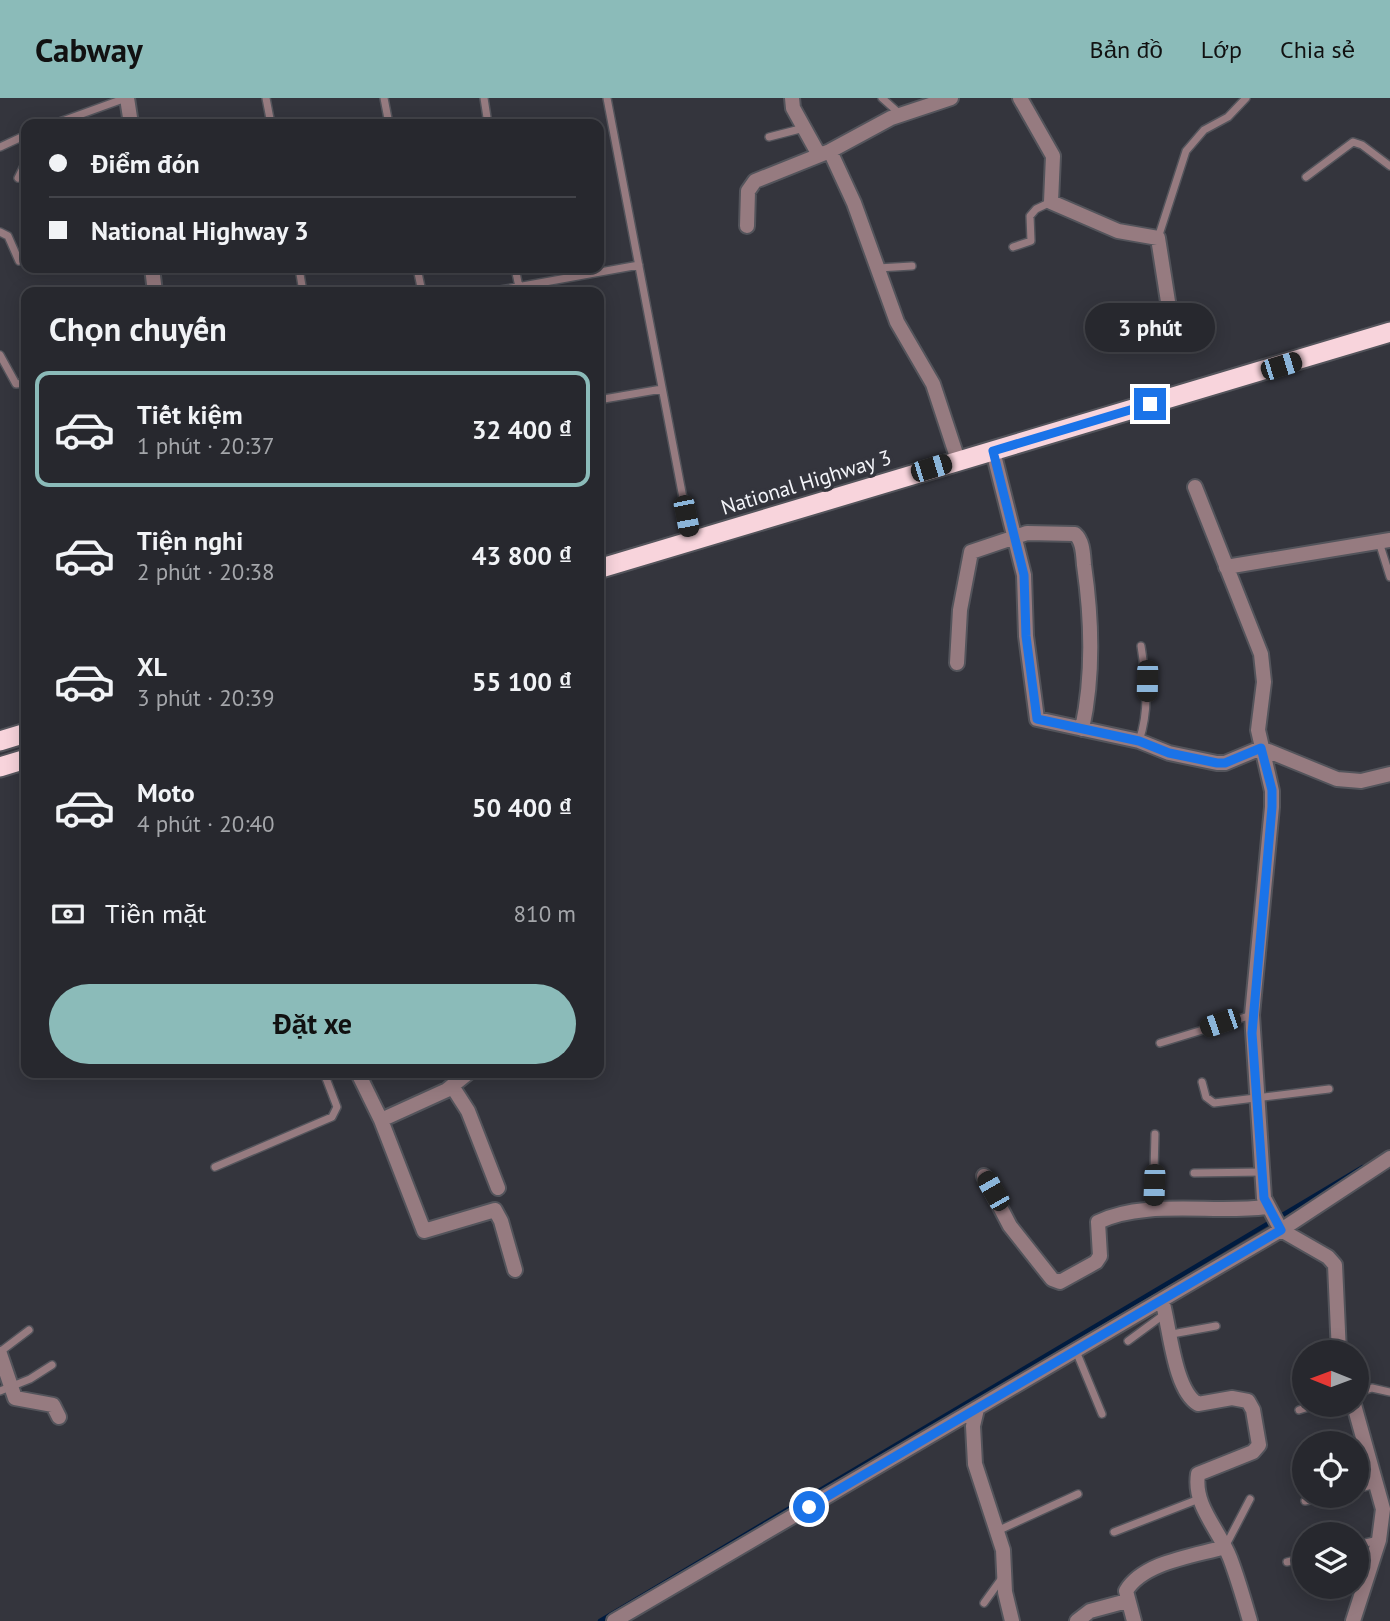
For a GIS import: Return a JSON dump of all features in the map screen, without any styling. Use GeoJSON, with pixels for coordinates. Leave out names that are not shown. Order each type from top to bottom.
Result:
{"type":"FeatureCollection","features":[{"type":"Feature","properties":{"kind":"highway","name":"National Highway 3"},"geometry":{"type":"LineString","coordinates":[[604,567],[1390,332]]}},
{"type":"Feature","properties":{"kind":"highway"},"geometry":{"type":"LineString","coordinates":[[0,741],[21,735]]}},
{"type":"Feature","properties":{"kind":"highway"},"geometry":{"type":"LineString","coordinates":[[0,767],[21,761]]}},
{"type":"Feature","properties":{"kind":"street"},"geometry":{"type":"LineString","coordinates":[[127,98],[130,119]]}},
{"type":"Feature","properties":{"kind":"street"},"geometry":{"type":"LineString","coordinates":[[792,98],[793,108],[804,128],[824,153],[851,196],[897,322],[933,384],[958,460]]}},
{"type":"Feature","properties":{"kind":"street"},"geometry":{"type":"LineString","coordinates":[[747,226],[750,185],[824,153],[900,114],[951,98]]}},
{"type":"Feature","properties":{"kind":"street"},"geometry":{"type":"LineString","coordinates":[[1020,98],[1052,156],[1051,202],[1118,231],[1158,238],[1169,308],[1112,329]]}},
{"type":"Feature","properties":{"kind":"street"},"geometry":{"type":"LineString","coordinates":[[993,451],[1024,575],[1026,636],[1036,699],[1035,717],[1043,722],[1139,741],[1169,753],[1217,763],[1225,763],[1261,748],[1337,779],[1361,781],[1390,775]]}},
{"type":"Feature","properties":{"kind":"street"},"geometry":{"type":"LineString","coordinates":[[1195,488],[1264,668],[1257,720],[1272,790],[1272,807],[1252,1015],[1262,1172],[1274,1219]]}},
{"type":"Feature","properties":{"kind":"street"},"geometry":{"type":"LineString","coordinates":[[957,663],[960,610],[971,552],[975,548],[1014,539],[1027,533],[1075,534],[1079,537],[1090,603],[1089,699],[1082,729]]}},
{"type":"Feature","properties":{"kind":"street"},"geometry":{"type":"LineString","coordinates":[[1226,567],[1384,541]]}},
{"type":"Feature","properties":{"kind":"street"},"geometry":{"type":"LineString","coordinates":[[360,1078],[381,1120],[424,1231],[495,1210],[501,1221],[515,1270]]}},
{"type":"Feature","properties":{"kind":"street"},"geometry":{"type":"LineString","coordinates":[[381,1120],[453,1086],[462,1078]]}},
{"type":"Feature","properties":{"kind":"street"},"geometry":{"type":"LineString","coordinates":[[453,1086],[468,1111],[498,1188]]}},
{"type":"Feature","properties":{"kind":"street"},"geometry":{"type":"LineString","coordinates":[[615,1621],[1076,1351],[1164,1307],[1274,1219],[1390,1158]]}},
{"type":"Feature","properties":{"kind":"street"},"geometry":{"type":"LineString","coordinates":[[984,1177],[1010,1226],[1052,1279],[1060,1282],[1096,1262],[1100,1256],[1098,1222],[1107,1218],[1153,1210],[1232,1210],[1274,1219],[1328,1257],[1335,1265],[1338,1340]]}},
{"type":"Feature","properties":{"kind":"street"},"geometry":{"type":"LineString","coordinates":[[1164,1307],[1181,1383],[1188,1398],[1198,1404],[1232,1398],[1248,1401],[1254,1410],[1259,1445],[1253,1452],[1198,1474],[1199,1499],[1225,1547],[1250,1621]]}},
{"type":"Feature","properties":{"kind":"street"},"geometry":{"type":"LineString","coordinates":[[0,1353],[6,1389],[16,1400],[52,1405],[59,1417]]}},
{"type":"Feature","properties":{"kind":"street"},"geometry":{"type":"LineString","coordinates":[[977,1409],[973,1426],[975,1464],[1003,1550],[1004,1576],[1012,1621]]}},
{"type":"Feature","properties":{"kind":"street"},"geometry":{"type":"LineString","coordinates":[[1353,1621],[1380,1540],[1383,1509],[1358,1418]]}},
{"type":"Feature","properties":{"kind":"street"},"geometry":{"type":"LineString","coordinates":[[1134,1621],[1126,1591],[1132,1580],[1147,1572],[1225,1547]]}},
{"type":"Feature","properties":{"kind":"street"},"geometry":{"type":"LineString","coordinates":[[1077,1621],[1090,1611],[1127,1601]]}},
{"type":"Feature","properties":{"kind":"lane"},"geometry":{"type":"LineString","coordinates":[[68,119],[127,98]]}},
{"type":"Feature","properties":{"kind":"lane"},"geometry":{"type":"LineString","coordinates":[[266,98],[270,119]]}},
{"type":"Feature","properties":{"kind":"lane"},"geometry":{"type":"LineString","coordinates":[[384,98],[388,119]]}},
{"type":"Feature","properties":{"kind":"lane"},"geometry":{"type":"LineString","coordinates":[[484,98],[487,119]]}},
{"type":"Feature","properties":{"kind":"lane"},"geometry":{"type":"LineString","coordinates":[[607,98],[691,541]]}},
{"type":"Feature","properties":{"kind":"lane"},"geometry":{"type":"LineString","coordinates":[[882,98],[900,114]]}},
{"type":"Feature","properties":{"kind":"lane"},"geometry":{"type":"LineString","coordinates":[[1158,238],[1186,151],[1204,130],[1228,117],[1245,98]]}},
{"type":"Feature","properties":{"kind":"lane"},"geometry":{"type":"LineString","coordinates":[[769,137],[804,128]]}},
{"type":"Feature","properties":{"kind":"lane"},"geometry":{"type":"LineString","coordinates":[[0,147],[21,137]]}},
{"type":"Feature","properties":{"kind":"lane"},"geometry":{"type":"LineString","coordinates":[[1306,177],[1353,142],[1362,145],[1390,166]]}},
{"type":"Feature","properties":{"kind":"lane"},"geometry":{"type":"LineString","coordinates":[[18,178],[21,172]]}},
{"type":"Feature","properties":{"kind":"lane"},"geometry":{"type":"LineString","coordinates":[[1013,247],[1031,241],[1030,216],[1036,209],[1051,202]]}},
{"type":"Feature","properties":{"kind":"lane"},"geometry":{"type":"LineString","coordinates":[[0,232],[8,236],[19,261]]}},
{"type":"Feature","properties":{"kind":"lane"},"geometry":{"type":"LineString","coordinates":[[604,271],[639,265]]}},
{"type":"Feature","properties":{"kind":"lane"},"geometry":{"type":"LineString","coordinates":[[878,268],[912,266]]}},
{"type":"Feature","properties":{"kind":"lane"},"geometry":{"type":"LineString","coordinates":[[516,273],[519,287],[595,273]]}},
{"type":"Feature","properties":{"kind":"lane"},"geometry":{"type":"LineString","coordinates":[[0,355],[16,384],[21,384]]}},
{"type":"Feature","properties":{"kind":"lane"},"geometry":{"type":"LineString","coordinates":[[604,399],[662,389]]}},
{"type":"Feature","properties":{"kind":"lane"},"geometry":{"type":"LineString","coordinates":[[1384,541],[1390,577]]}},
{"type":"Feature","properties":{"kind":"lane"},"geometry":{"type":"LineString","coordinates":[[1139,741],[1146,719],[1147,681],[1141,646]]}},
{"type":"Feature","properties":{"kind":"lane"},"geometry":{"type":"LineString","coordinates":[[1160,1044],[1252,1015]]}},
{"type":"Feature","properties":{"kind":"lane"},"geometry":{"type":"LineString","coordinates":[[215,1167],[332,1117],[337,1107],[326,1078]]}},
{"type":"Feature","properties":{"kind":"lane"},"geometry":{"type":"LineString","coordinates":[[1202,1082],[1206,1097],[1214,1103],[1328,1089]]}},
{"type":"Feature","properties":{"kind":"lane"},"geometry":{"type":"LineString","coordinates":[[1153,1210],[1155,1134]]}},
{"type":"Feature","properties":{"kind":"lane"},"geometry":{"type":"LineString","coordinates":[[1194,1173],[1262,1172]]}},
{"type":"Feature","properties":{"kind":"lane"},"geometry":{"type":"LineString","coordinates":[[1128,1341],[1164,1307]]}},
{"type":"Feature","properties":{"kind":"lane"},"geometry":{"type":"LineString","coordinates":[[1172,1334],[1216,1326]]}},
{"type":"Feature","properties":{"kind":"lane"},"geometry":{"type":"LineString","coordinates":[[0,1353],[29,1330]]}},
{"type":"Feature","properties":{"kind":"lane"},"geometry":{"type":"LineString","coordinates":[[1076,1351],[1102,1414]]}},
{"type":"Feature","properties":{"kind":"lane"},"geometry":{"type":"LineString","coordinates":[[6,1389],[52,1366]]}},
{"type":"Feature","properties":{"kind":"lane"},"geometry":{"type":"LineString","coordinates":[[1369,1389],[1390,1392]]}},
{"type":"Feature","properties":{"kind":"lane"},"geometry":{"type":"LineString","coordinates":[[1369,1485],[1378,1483]]}},
{"type":"Feature","properties":{"kind":"lane"},"geometry":{"type":"LineString","coordinates":[[997,1531],[1078,1494]]}},
{"type":"Feature","properties":{"kind":"lane"},"geometry":{"type":"LineString","coordinates":[[1114,1532],[1199,1499]]}},
{"type":"Feature","properties":{"kind":"lane"},"geometry":{"type":"LineString","coordinates":[[1225,1547],[1250,1499]]}},
{"type":"Feature","properties":{"kind":"lane"},"geometry":{"type":"LineString","coordinates":[[1369,1542],[1380,1540]]}},
{"type":"Feature","properties":{"kind":"lane"},"geometry":{"type":"LineString","coordinates":[[1287,1562],[1292,1561]]}},
{"type":"Feature","properties":{"kind":"lane"},"geometry":{"type":"LineString","coordinates":[[984,1602],[1004,1576]]}},
{"type":"Feature","properties":{"kind":"waterway"},"geometry":{"type":"LineString","coordinates":[[600,1621],[1363,1167]]}},
{"type":"Feature","properties":{"kind":"route"},"geometry":{"type":"LineString","coordinates":[[809,1507],[1281,1230],[1266,1207],[1264,1198],[1252,1033],[1272,807],[1272,790],[1261,748],[1225,763],[1217,763],[1169,753],[1139,741],[1060,723],[1043,722],[1035,717],[1036,699],[1026,636],[1024,575],[993,451],[1150,404]]}}]}
